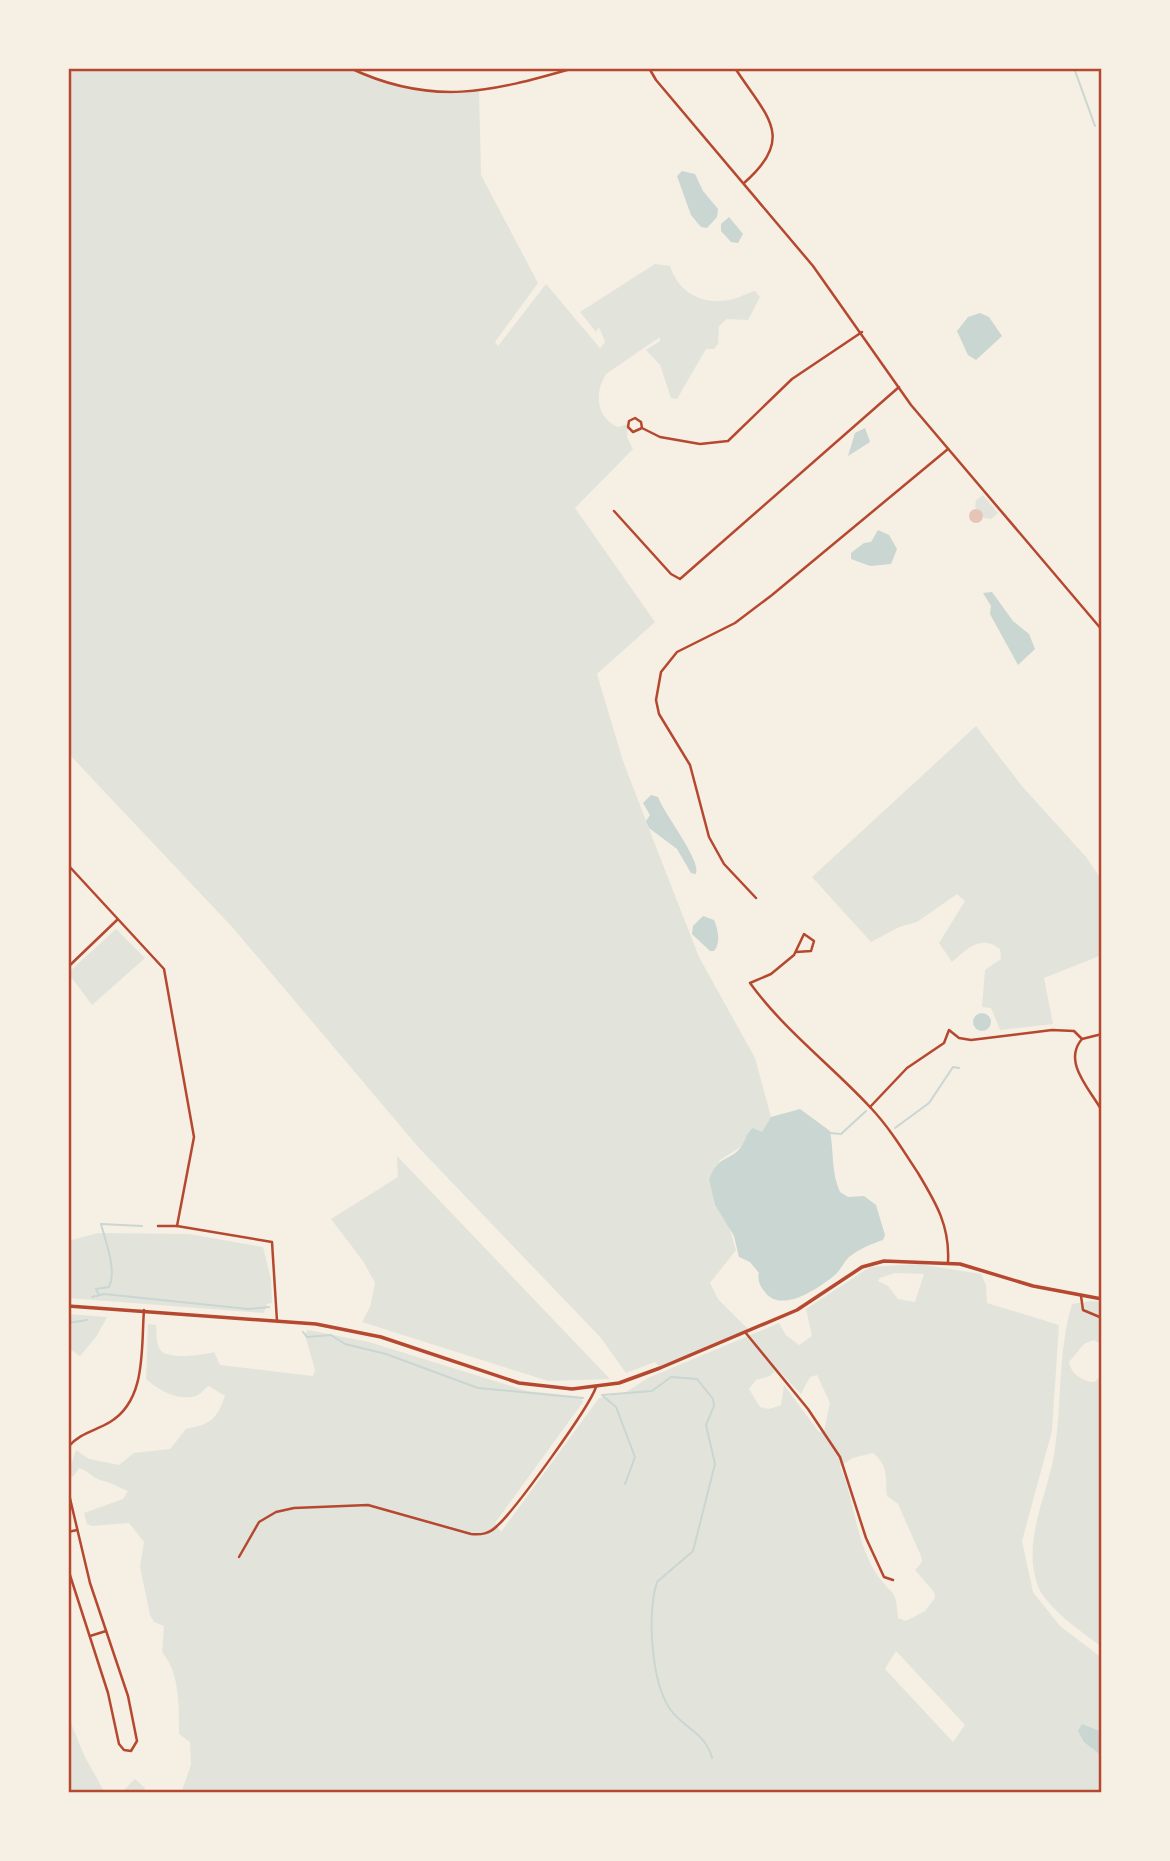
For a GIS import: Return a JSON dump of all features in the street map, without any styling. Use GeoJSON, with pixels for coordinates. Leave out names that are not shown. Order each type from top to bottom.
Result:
{"type":"FeatureCollection","features":[{"type":"Feature","properties":{"kind":"main road"},"geometry":{"type":"LineString","coordinates":[[68,1306],[277,1321],[368,1334],[533,1386],[596,1387],[640,1377],[780,1317],[811,1302],[872,1263],[895,1260],[948,1262],[1102,1299]]}},
{"type":"Feature","properties":{"kind":"street"},"geometry":{"type":"LineString","coordinates":[[350,68],[409,90],[448,94],[491,88],[574,68]]}},
{"type":"Feature","properties":{"kind":"street"},"geometry":{"type":"LineString","coordinates":[[649,68],[813,266],[899,387],[948,449],[1102,630]]}},
{"type":"Feature","properties":{"kind":"street"},"geometry":{"type":"LineString","coordinates":[[734,68],[773,127],[771,153],[763,166],[744,183]]}},
{"type":"Feature","properties":{"kind":"street"},"geometry":{"type":"LineString","coordinates":[[642,428],[633,432],[628,426],[629,421],[639,420],[642,428],[660,437],[710,445],[728,440],[792,379],[862,332]]}},
{"type":"Feature","properties":{"kind":"street"},"geometry":{"type":"LineString","coordinates":[[614,511],[671,575],[680,579],[899,387]]}},
{"type":"Feature","properties":{"kind":"street"},"geometry":{"type":"LineString","coordinates":[[756,898],[724,864],[709,837],[690,765],[659,714],[656,700],[661,672],[677,652],[735,622],[772,595],[948,449]]}},
{"type":"Feature","properties":{"kind":"street"},"geometry":{"type":"LineString","coordinates":[[68,865],[164,968],[194,1137],[177,1226]]}},
{"type":"Feature","properties":{"kind":"street"},"geometry":{"type":"LineString","coordinates":[[68,967],[117,920]]}},
{"type":"Feature","properties":{"kind":"street"},"geometry":{"type":"LineString","coordinates":[[796,953],[811,951],[814,941],[804,934],[796,953],[771,974],[750,983],[784,1022],[870,1107],[897,1140],[941,1210],[947,1237],[948,1262]]}},
{"type":"Feature","properties":{"kind":"street"},"geometry":{"type":"LineString","coordinates":[[870,1107],[907,1068],[944,1042],[949,1030],[960,1038],[971,1040],[1052,1030],[1074,1031],[1082,1039]]}},
{"type":"Feature","properties":{"kind":"street"},"geometry":{"type":"LineString","coordinates":[[1102,1034],[1082,1039],[1073,1052],[1075,1065],[1102,1111]]}},
{"type":"Feature","properties":{"kind":"street"},"geometry":{"type":"LineString","coordinates":[[158,1226],[177,1226],[272,1242],[277,1321]]}},
{"type":"Feature","properties":{"kind":"street"},"geometry":{"type":"LineString","coordinates":[[1081,1296],[1083,1310],[1102,1318]]}},
{"type":"Feature","properties":{"kind":"street"},"geometry":{"type":"LineString","coordinates":[[68,1447],[83,1434],[114,1420],[130,1403],[137,1383],[144,1310]]}},
{"type":"Feature","properties":{"kind":"street"},"geometry":{"type":"LineString","coordinates":[[745,1332],[808,1409],[840,1457],[870,1547],[884,1577],[893,1580]]}},
{"type":"Feature","properties":{"kind":"street"},"geometry":{"type":"LineString","coordinates":[[239,1557],[259,1522],[276,1512],[294,1508],[368,1505],[471,1534],[488,1532],[500,1523],[596,1387]]}},
{"type":"Feature","properties":{"kind":"street"},"geometry":{"type":"LineString","coordinates":[[68,1490],[106,1631],[128,1696],[137,1744],[131,1751],[124,1750],[119,1744],[108,1693],[68,1569]]}},
{"type":"Feature","properties":{"kind":"street"},"geometry":{"type":"LineString","coordinates":[[68,1532],[77,1530]]}},
{"type":"Feature","properties":{"kind":"street"},"geometry":{"type":"LineString","coordinates":[[89,1636],[106,1631]]}},
{"type":"Feature","properties":{"kind":"shaded area"},"geometry":{"type":"Polygon","coordinates":[[[68,68],[350,68],[409,90],[448,94],[479,90],[481,175],[538,283],[495,342],[498,346],[546,284],[600,348],[605,342],[599,327],[596,332],[580,312],[655,264],[670,266],[685,290],[700,298],[728,300],[755,291],[760,297],[748,320],[727,319],[719,326],[718,344],[714,349],[706,349],[677,399],[671,398],[660,365],[646,350],[660,341],[660,337],[606,374],[600,389],[601,411],[618,427],[628,424],[627,437],[633,449],[575,508],[655,622],[597,674],[623,761],[699,957],[755,1058],[771,1117],[762,1133],[749,1131],[742,1146],[720,1160],[709,1180],[715,1205],[729,1227],[736,1250],[710,1283],[718,1299],[748,1329],[661,1368],[655,1362],[626,1373],[601,1338],[419,1148],[233,928],[68,753],[68,68]]]}},
{"type":"Feature","properties":{"kind":"shaded area"},"geometry":{"type":"Polygon","coordinates":[[[682,171],[695,174],[703,191],[718,209],[717,217],[707,228],[701,227],[691,215],[677,176],[682,171]]]}},
{"type":"Feature","properties":{"kind":"shaded area"},"geometry":{"type":"Polygon","coordinates":[[[729,217],[743,234],[738,243],[731,242],[721,231],[721,224],[729,217]]]}},
{"type":"Feature","properties":{"kind":"shaded area"},"geometry":{"type":"Polygon","coordinates":[[[980,313],[989,317],[1002,336],[976,360],[968,355],[957,331],[968,317],[980,313]]]}},
{"type":"Feature","properties":{"kind":"shaded area"},"geometry":{"type":"Polygon","coordinates":[[[865,428],[870,442],[848,456],[855,433],[865,428]]]}},
{"type":"Feature","properties":{"kind":"shaded area"},"geometry":{"type":"Polygon","coordinates":[[[983,495],[998,513],[991,519],[984,518],[975,507],[976,500],[983,495]]]}},
{"type":"Feature","properties":{"kind":"shaded area"},"geometry":{"type":"Polygon","coordinates":[[[878,530],[889,535],[897,549],[891,564],[870,566],[851,559],[851,553],[864,543],[871,542],[878,530]]]}},
{"type":"Feature","properties":{"kind":"shaded area"},"geometry":{"type":"Polygon","coordinates":[[[992,592],[1013,621],[1029,634],[1035,649],[1018,665],[990,614],[991,606],[983,593],[992,592]]]}},
{"type":"Feature","properties":{"kind":"shaded area"},"geometry":{"type":"Polygon","coordinates":[[[976,726],[1021,785],[1087,858],[1102,881],[1102,955],[1044,978],[1053,1024],[1000,1030],[991,1008],[982,1007],[985,970],[1001,959],[1000,949],[980,943],[952,962],[939,943],[965,901],[957,894],[917,922],[899,927],[871,942],[812,877],[976,726]]]}},
{"type":"Feature","properties":{"kind":"shaded area"},"geometry":{"type":"Polygon","coordinates":[[[651,795],[658,797],[688,848],[696,874],[691,873],[677,849],[649,828],[646,821],[650,815],[643,803],[651,795]]]}},
{"type":"Feature","properties":{"kind":"shaded area"},"geometry":{"type":"Polygon","coordinates":[[[703,916],[714,920],[717,928],[718,940],[714,951],[710,951],[692,934],[693,926],[703,916]]]}},
{"type":"Feature","properties":{"kind":"shaded area"},"geometry":{"type":"Polygon","coordinates":[[[116,929],[145,958],[92,1005],[68,973],[116,929]]]}},
{"type":"Feature","properties":{"kind":"shaded area"},"geometry":{"type":"Polygon","coordinates":[[[982,1013],[988,1016],[991,1022],[988,1028],[982,1031],[976,1028],[973,1022],[976,1016],[982,1013]]]}},
{"type":"Feature","properties":{"kind":"shaded area"},"geometry":{"type":"Polygon","coordinates":[[[800,1109],[830,1131],[834,1169],[840,1192],[848,1197],[864,1196],[876,1205],[885,1235],[883,1240],[849,1257],[836,1274],[812,1291],[791,1300],[781,1301],[765,1292],[759,1283],[759,1273],[750,1262],[739,1257],[734,1236],[715,1205],[709,1180],[716,1166],[737,1152],[753,1128],[762,1132],[771,1117],[800,1109]]]}},
{"type":"Feature","properties":{"kind":"shaded area"},"geometry":{"type":"Polygon","coordinates":[[[397,1156],[610,1379],[548,1381],[362,1322],[370,1307],[375,1283],[363,1261],[331,1219],[398,1177],[397,1156]]]}},
{"type":"Feature","properties":{"kind":"shaded area"},"geometry":{"type":"Polygon","coordinates":[[[98,1233],[189,1234],[263,1247],[271,1279],[272,1303],[267,1304],[264,1313],[68,1298],[68,1241],[98,1233]]]}},
{"type":"Feature","properties":{"kind":"shaded area"},"geometry":{"type":"Polygon","coordinates":[[[918,1264],[981,1274],[986,1285],[987,1303],[1059,1325],[1052,1431],[1022,1541],[1033,1592],[1060,1626],[1102,1658],[1102,1793],[181,1793],[191,1765],[190,1742],[179,1734],[175,1680],[162,1652],[164,1626],[154,1622],[150,1615],[140,1567],[144,1542],[129,1523],[92,1526],[87,1524],[84,1513],[123,1499],[128,1491],[97,1479],[79,1468],[73,1477],[68,1473],[76,1450],[89,1459],[119,1465],[134,1453],[170,1449],[186,1429],[207,1423],[218,1411],[225,1396],[209,1386],[198,1395],[182,1397],[163,1391],[146,1379],[148,1324],[156,1325],[158,1345],[162,1352],[184,1356],[214,1352],[220,1365],[313,1376],[315,1370],[305,1335],[307,1330],[369,1342],[527,1391],[581,1397],[583,1402],[495,1523],[501,1532],[599,1398],[626,1392],[648,1378],[779,1323],[786,1335],[799,1345],[812,1336],[806,1309],[870,1267],[918,1264]],[[895,1273],[878,1281],[888,1286],[898,1299],[915,1302],[924,1274],[895,1273]],[[777,1369],[770,1376],[756,1380],[749,1389],[760,1407],[769,1409],[781,1405],[784,1385],[819,1432],[824,1431],[830,1403],[817,1375],[810,1377],[801,1394],[777,1369]],[[873,1453],[853,1458],[840,1466],[860,1537],[878,1576],[895,1597],[898,1618],[906,1621],[925,1611],[935,1598],[934,1592],[915,1570],[922,1562],[921,1556],[898,1504],[887,1496],[882,1463],[873,1453]],[[896,1651],[885,1669],[953,1742],[965,1725],[896,1651]]]}},
{"type":"Feature","properties":{"kind":"shaded area"},"geometry":{"type":"Polygon","coordinates":[[[1102,1302],[1102,1368],[1100,1344],[1094,1340],[1084,1344],[1069,1362],[1075,1374],[1086,1381],[1095,1382],[1102,1374],[1102,1647],[1065,1619],[1048,1602],[1037,1584],[1033,1567],[1035,1532],[1055,1448],[1062,1358],[1068,1322],[1072,1304],[1102,1302]]]}},
{"type":"Feature","properties":{"kind":"shaded area"},"geometry":{"type":"Polygon","coordinates":[[[68,1314],[107,1317],[96,1337],[80,1356],[68,1348],[68,1314]]]}},
{"type":"Feature","properties":{"kind":"shaded area"},"geometry":{"type":"Polygon","coordinates":[[[68,1716],[84,1755],[105,1793],[68,1793],[68,1716]]]}},
{"type":"Feature","properties":{"kind":"shaded area"},"geometry":{"type":"Polygon","coordinates":[[[1082,1724],[1102,1732],[1102,1756],[1084,1742],[1078,1731],[1082,1724]]]}},
{"type":"Feature","properties":{"kind":"shaded area"},"geometry":{"type":"Polygon","coordinates":[[[135,1779],[145,1788],[144,1793],[121,1793],[135,1779]]]}},
{"type":"Feature","properties":{"kind":"building"},"geometry":{"type":"Polygon","coordinates":[[[973,509],[979,509],[983,516],[979,523],[973,523],[969,519],[969,513],[973,509]]]}},
{"type":"Feature","properties":{"kind":"waterway"},"geometry":{"type":"LineString","coordinates":[[1074,68],[1095,126]]}},
{"type":"Feature","properties":{"kind":"waterway"},"geometry":{"type":"LineString","coordinates":[[895,1128],[929,1103],[953,1067],[959,1068]]}},
{"type":"Feature","properties":{"kind":"waterway"},"geometry":{"type":"LineString","coordinates":[[830,1133],[841,1134],[866,1111]]}},
{"type":"Feature","properties":{"kind":"waterway"},"geometry":{"type":"LineString","coordinates":[[99,1295],[96,1289],[109,1287],[112,1273],[101,1224],[142,1226]]}},
{"type":"Feature","properties":{"kind":"waterway"},"geometry":{"type":"LineString","coordinates":[[92,1297],[104,1294],[248,1309],[269,1307]]}},
{"type":"Feature","properties":{"kind":"waterway"},"geometry":{"type":"LineString","coordinates":[[68,1323],[87,1320]]}},
{"type":"Feature","properties":{"kind":"waterway"},"geometry":{"type":"LineString","coordinates":[[303,1332],[307,1337],[331,1335],[345,1344],[386,1354],[478,1388],[583,1398]]}},
{"type":"Feature","properties":{"kind":"waterway"},"geometry":{"type":"LineString","coordinates":[[602,1395],[652,1391],[671,1377],[697,1379],[713,1399],[714,1406],[706,1425],[715,1464],[693,1551],[657,1582],[652,1611],[655,1665],[664,1697],[675,1716],[705,1742],[712,1758]]}},
{"type":"Feature","properties":{"kind":"waterway"},"geometry":{"type":"LineString","coordinates":[[603,1396],[616,1407],[635,1457],[625,1484]]}}]}
